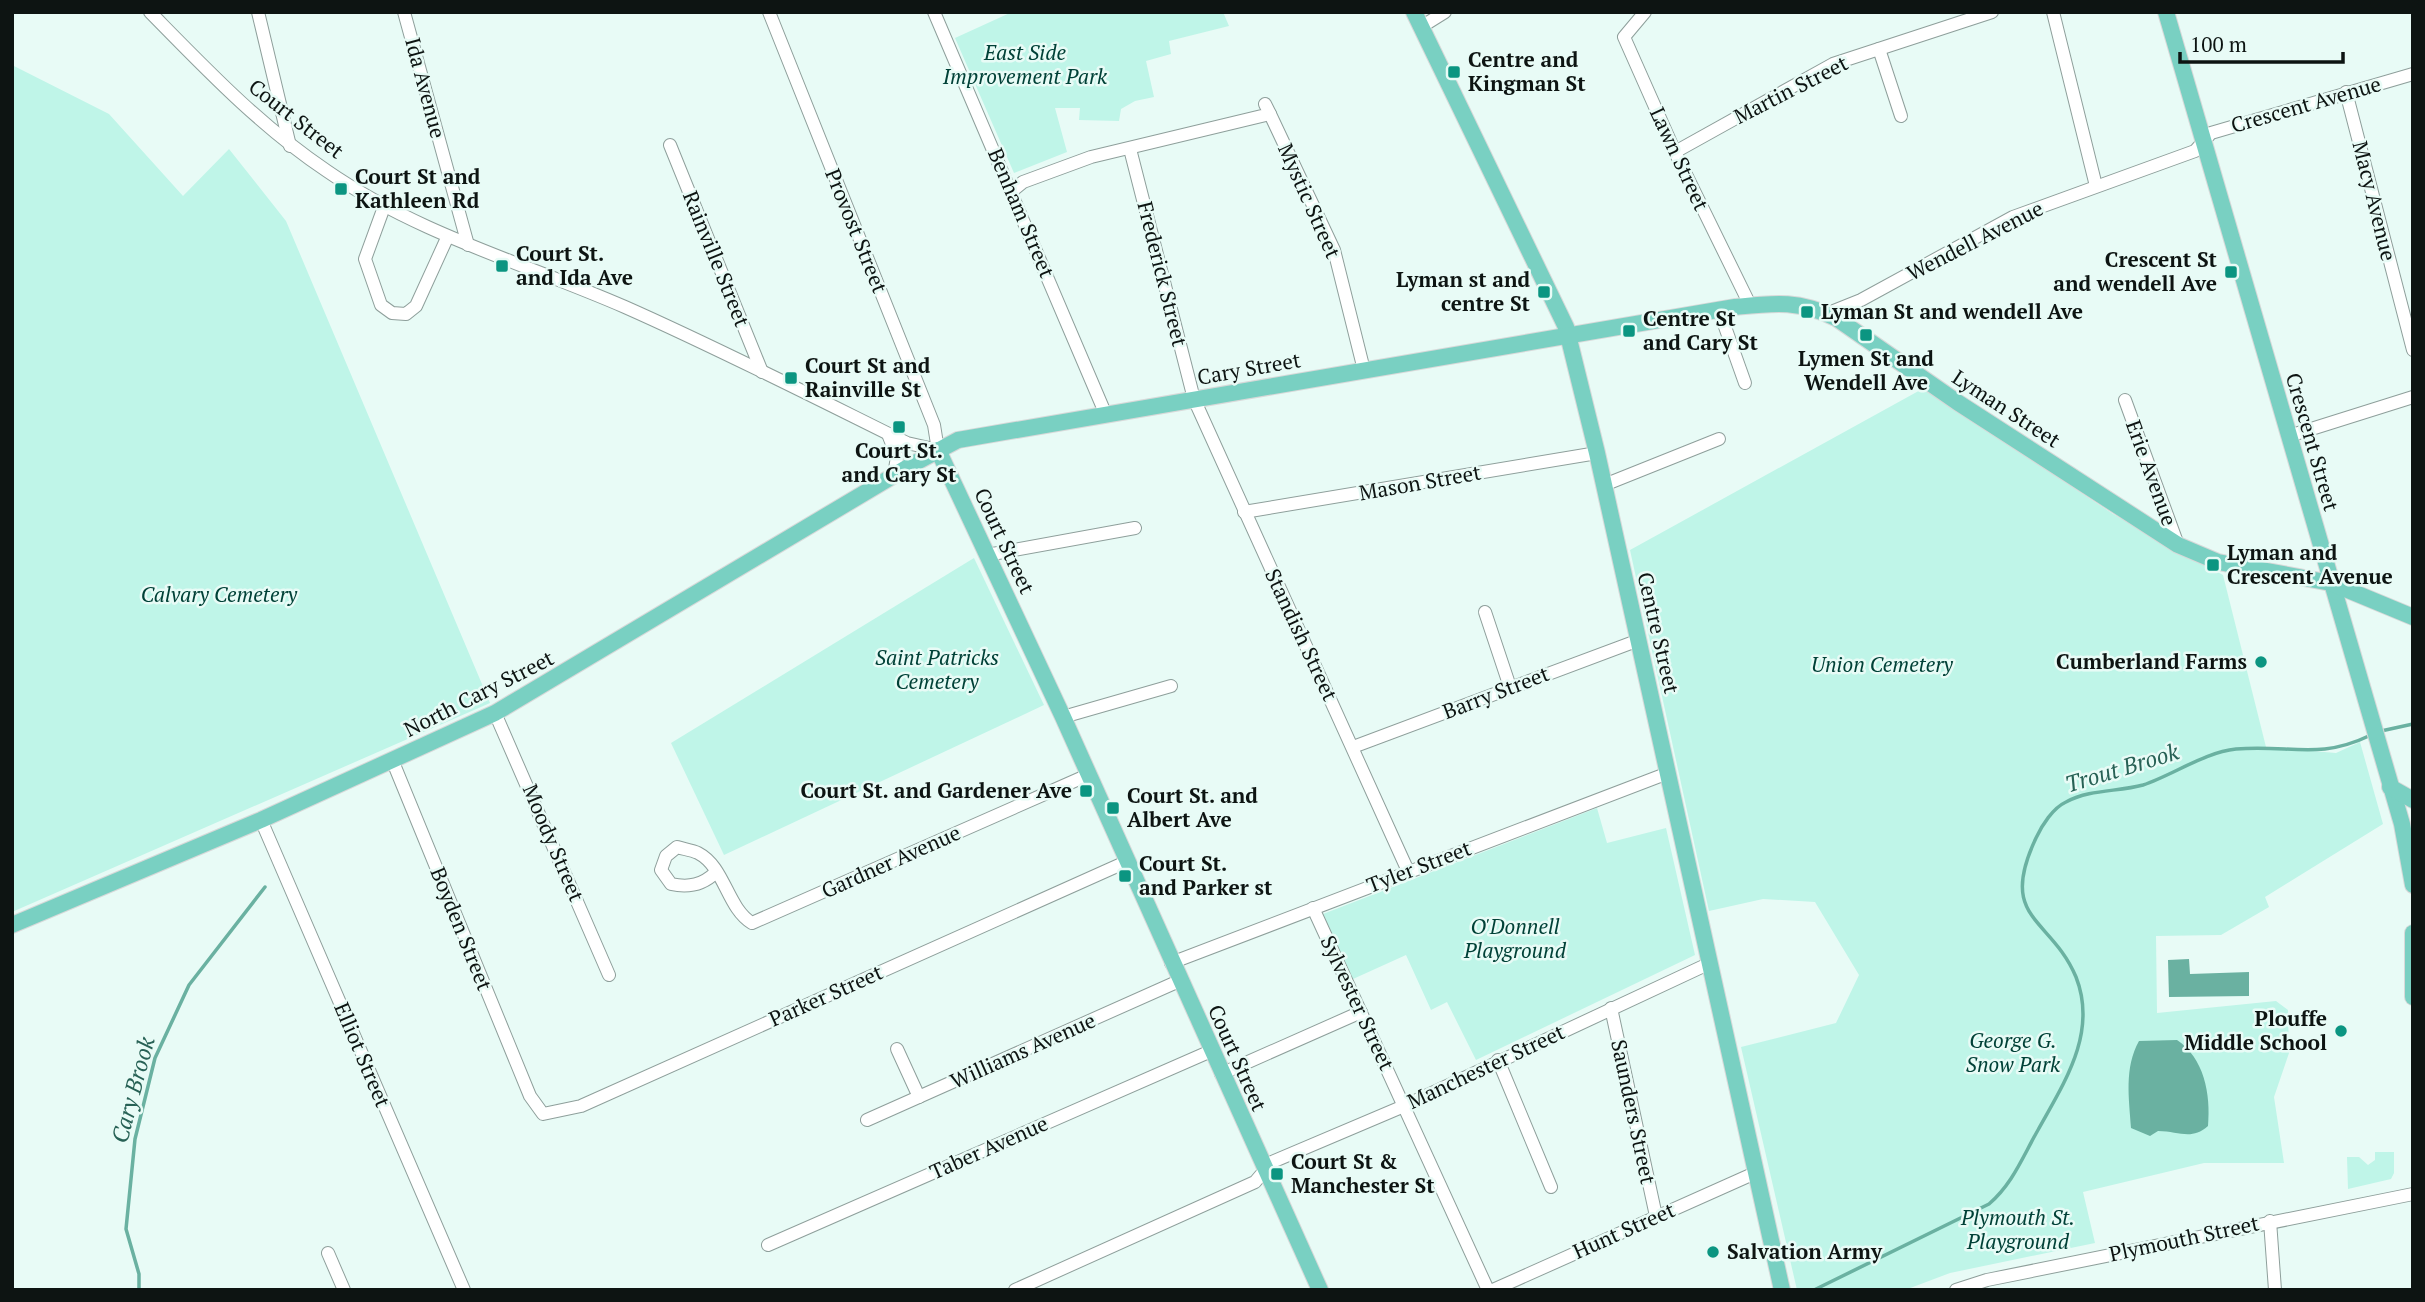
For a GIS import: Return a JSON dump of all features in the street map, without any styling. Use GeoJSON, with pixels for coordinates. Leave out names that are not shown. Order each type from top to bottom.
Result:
{"type":"FeatureCollection","features":[{"type":"Feature","properties":{"kind":"main road","name":"Crescent Street"},"geometry":{"type":"LineString","coordinates":[[2166,12],[2390,787],[2409,830],[2413,885]]}},
{"type":"Feature","properties":{"kind":"main road","name":"Centre Street"},"geometry":{"type":"LineString","coordinates":[[1418,20],[1553,298],[1568,336],[1639,640],[1708,964],[1782,1290]]}},
{"type":"Feature","properties":{"kind":"main road","name":"Lyman Street"},"geometry":{"type":"LineString","coordinates":[[1568,336],[1750,305],[1792,303],[1826,314],[2178,545],[2225,564],[2331,583],[2413,617]]}},
{"type":"Feature","properties":{"kind":"main road","name":"Cary Street"},"geometry":{"type":"LineString","coordinates":[[938,450],[968,438],[1568,336]]}},
{"type":"Feature","properties":{"kind":"main road","name":"North Cary Street"},"geometry":{"type":"LineString","coordinates":[[12,925],[261,820],[393,762],[495,713],[580,665],[938,450]]}},
{"type":"Feature","properties":{"kind":"main road","name":"Court Street"},"geometry":{"type":"LineString","coordinates":[[938,450],[1063,717],[1210,1051],[1320,1290]]}},
{"type":"Feature","properties":{"kind":"main road"},"geometry":{"type":"LineString","coordinates":[[2390,787],[2413,800]]}},
{"type":"Feature","properties":{"kind":"main road"},"geometry":{"type":"LineString","coordinates":[[2413,933],[2413,997]]}},
{"type":"Feature","properties":{"kind":"street","name":"Court Street"},"geometry":{"type":"LineString","coordinates":[[150,12],[233,98],[290,146],[384,207],[447,238],[625,307],[907,443],[938,450]]}},
{"type":"Feature","properties":{"kind":"street"},"geometry":{"type":"LineString","coordinates":[[258,12],[290,146]]}},
{"type":"Feature","properties":{"kind":"street","name":"Ida Avenue"},"geometry":{"type":"LineString","coordinates":[[404,12],[468,245]]}},
{"type":"Feature","properties":{"kind":"street","name":"Provost Street"},"geometry":{"type":"LineString","coordinates":[[769,12],[934,425],[938,450]]}},
{"type":"Feature","properties":{"kind":"street","name":"Benham Street"},"geometry":{"type":"LineString","coordinates":[[934,12],[1106,415]]}},
{"type":"Feature","properties":{"kind":"street"},"geometry":{"type":"LineString","coordinates":[[1418,20],[1445,12]]}},
{"type":"Feature","properties":{"kind":"street","name":"Martin Street"},"geometry":{"type":"LineString","coordinates":[[1675,152],[1833,64],[1992,12]]}},
{"type":"Feature","properties":{"kind":"street"},"geometry":{"type":"LineString","coordinates":[[2053,12],[2096,186]]}},
{"type":"Feature","properties":{"kind":"street","name":"Lawn Street"},"geometry":{"type":"LineString","coordinates":[[1643,13],[1624,37],[1675,152],[1750,305]]}},
{"type":"Feature","properties":{"kind":"street"},"geometry":{"type":"LineString","coordinates":[[1879,49],[1901,116]]}},
{"type":"Feature","properties":{"kind":"street","name":"Crescent Avenue"},"geometry":{"type":"LineString","coordinates":[[2204,142],[2211,133],[2413,74]]}},
{"type":"Feature","properties":{"kind":"street","name":"Macy Avenue"},"geometry":{"type":"LineString","coordinates":[[2346,92],[2413,350]]}},
{"type":"Feature","properties":{"kind":"street","name":"Mystic Street"},"geometry":{"type":"LineString","coordinates":[[1130,149],[1267,109],[1334,250],[1364,370]]}},
{"type":"Feature","properties":{"kind":"street","name":"Wendell Avenue"},"geometry":{"type":"LineString","coordinates":[[1826,314],[1861,300],[2013,217],[2195,151],[2204,142]]}},
{"type":"Feature","properties":{"kind":"street","name":"Rainville Street"},"geometry":{"type":"LineString","coordinates":[[670,145],[762,372]]}},
{"type":"Feature","properties":{"kind":"street"},"geometry":{"type":"LineString","coordinates":[[1012,191],[1023,182],[1091,157],[1130,149]]}},
{"type":"Feature","properties":{"kind":"street","name":"Frederick Street"},"geometry":{"type":"LineString","coordinates":[[1130,149],[1194,399]]}},
{"type":"Feature","properties":{"kind":"street"},"geometry":{"type":"LineString","coordinates":[[384,207],[365,259],[381,305],[392,313],[406,314],[416,306],[447,238]]}},
{"type":"Feature","properties":{"kind":"street"},"geometry":{"type":"LineString","coordinates":[[1719,310],[1745,383]]}},
{"type":"Feature","properties":{"kind":"street"},"geometry":{"type":"LineString","coordinates":[[2289,436],[2413,397]]}},
{"type":"Feature","properties":{"kind":"street","name":"Standish Street"},"geometry":{"type":"LineString","coordinates":[[1194,399],[1408,871]]}},
{"type":"Feature","properties":{"kind":"street","name":"Erie Avenue"},"geometry":{"type":"LineString","coordinates":[[2124,400],[2178,545]]}},
{"type":"Feature","properties":{"kind":"street"},"geometry":{"type":"LineString","coordinates":[[888,434],[897,454],[894,475]]}},
{"type":"Feature","properties":{"kind":"street"},"geometry":{"type":"LineString","coordinates":[[1604,485],[1718,439]]}},
{"type":"Feature","properties":{"kind":"street","name":"Mason Street"},"geometry":{"type":"LineString","coordinates":[[1244,512],[1597,453]]}},
{"type":"Feature","properties":{"kind":"street"},"geometry":{"type":"LineString","coordinates":[[986,555],[1135,527]]}},
{"type":"Feature","properties":{"kind":"street"},"geometry":{"type":"LineString","coordinates":[[1485,612],[1510,687]]}},
{"type":"Feature","properties":{"kind":"street","name":"Barry Street"},"geometry":{"type":"LineString","coordinates":[[1353,747],[1639,640]]}},
{"type":"Feature","properties":{"kind":"street"},"geometry":{"type":"LineString","coordinates":[[1063,717],[1171,686]]}},
{"type":"Feature","properties":{"kind":"street","name":"Moody Street"},"geometry":{"type":"LineString","coordinates":[[495,713],[610,975]]}},
{"type":"Feature","properties":{"kind":"street","name":"Boyden Street"},"geometry":{"type":"LineString","coordinates":[[393,762],[530,1096]]}},
{"type":"Feature","properties":{"kind":"street","name":"Tyler Street"},"geometry":{"type":"LineString","coordinates":[[1171,963],[1668,773]]}},
{"type":"Feature","properties":{"kind":"street","name":"Gardner Avenue"},"geometry":{"type":"LineString","coordinates":[[716,872],[741,916],[752,923],[1088,775]]}},
{"type":"Feature","properties":{"kind":"street","name":"Elliot Street"},"geometry":{"type":"LineString","coordinates":[[261,820],[464,1290]]}},
{"type":"Feature","properties":{"kind":"street","name":"Parker Street"},"geometry":{"type":"LineString","coordinates":[[530,1096],[543,1114],[581,1106],[1126,862]]}},
{"type":"Feature","properties":{"kind":"street","name":"Sylvester Street"},"geometry":{"type":"LineString","coordinates":[[1313,908],[1491,1290]]}},
{"type":"Feature","properties":{"kind":"street","name":"Manchester Street"},"geometry":{"type":"LineString","coordinates":[[1016,1290],[1255,1182],[1272,1162],[1404,1106],[1708,964]]}},
{"type":"Feature","properties":{"kind":"street","name":"Williams Avenue"},"geometry":{"type":"LineString","coordinates":[[867,1120],[1179,981]]}},
{"type":"Feature","properties":{"kind":"street","name":"Saunders Street"},"geometry":{"type":"LineString","coordinates":[[1611,1008],[1656,1216]]}},
{"type":"Feature","properties":{"kind":"street"},"geometry":{"type":"LineString","coordinates":[[1221,1074],[1361,1012]]}},
{"type":"Feature","properties":{"kind":"street"},"geometry":{"type":"LineString","coordinates":[[897,1049],[919,1097]]}},
{"type":"Feature","properties":{"kind":"street","name":"Taber Avenue"},"geometry":{"type":"LineString","coordinates":[[768,1245],[1210,1051]]}},
{"type":"Feature","properties":{"kind":"street"},"geometry":{"type":"LineString","coordinates":[[1498,1060],[1551,1187]]}},
{"type":"Feature","properties":{"kind":"street","name":"Hunt Street"},"geometry":{"type":"LineString","coordinates":[[1491,1290],[1755,1173]]}},
{"type":"Feature","properties":{"kind":"street","name":"Plymouth Street"},"geometry":{"type":"LineString","coordinates":[[1956,1290],[1987,1280],[2413,1194]]}},
{"type":"Feature","properties":{"kind":"street"},"geometry":{"type":"LineString","coordinates":[[2270,1221],[2275,1290]]}},
{"type":"Feature","properties":{"kind":"street"},"geometry":{"type":"LineString","coordinates":[[328,1253],[344,1290]]}},
{"type":"Feature","properties":{"kind":"green space","name":"East Side Improvement Park"},"geometry":{"type":"Polygon","coordinates":[[[1012,12],[1223,12],[1229,26],[1169,41],[1171,54],[1146,61],[1154,97],[1135,101],[1121,109],[1119,121],[1079,120],[1080,108],[1055,108],[1067,152],[1014,173],[955,38],[1012,12]]]}},
{"type":"Feature","properties":{"kind":"green space","name":"Calvary Cemetery"},"geometry":{"type":"Polygon","coordinates":[[[12,65],[109,114],[183,196],[229,149],[286,221],[490,703],[12,912],[12,65]]]}},
{"type":"Feature","properties":{"kind":"green space"},"geometry":{"type":"Polygon","coordinates":[[[1924,388],[2113,514],[2223,575],[2266,747],[2336,753],[2360,742],[2383,824],[2265,897],[2269,907],[2221,935],[2156,936],[2157,1013],[2276,1001],[2288,1010],[2289,1053],[2274,1097],[2284,1163],[2204,1163],[2083,1192],[2095,1243],[1950,1273],[1905,1290],[1797,1290],[1741,1047],[1836,1023],[1859,975],[1815,902],[1763,899],[1709,911],[1630,550],[1924,388]]]}},
{"type":"Feature","properties":{"kind":"green space","name":"Saint Patricks Cemetery"},"geometry":{"type":"Polygon","coordinates":[[[974,558],[1044,705],[724,855],[671,743],[974,558]]]}},
{"type":"Feature","properties":{"kind":"green space","name":"O'Donnell Playground"},"geometry":{"type":"Polygon","coordinates":[[[1597,808],[1607,843],[1666,828],[1695,955],[1476,1060],[1447,1002],[1431,1010],[1406,955],[1353,979],[1323,914],[1597,808]]]}},
{"type":"Feature","properties":{"kind":"green space"},"geometry":{"type":"Polygon","coordinates":[[[2375,1152],[2394,1152],[2394,1173],[2391,1179],[2348,1189],[2347,1157],[2359,1157],[2368,1165],[2375,1160],[2375,1152]]]}},
{"type":"Feature","properties":{"kind":"shaded area"},"geometry":{"type":"Polygon","coordinates":[[[2189,959],[2190,974],[2249,972],[2249,996],[2169,997],[2168,960],[2189,959]]]}},
{"type":"Feature","properties":{"kind":"shaded area"},"geometry":{"type":"Polygon","coordinates":[[[2177,1040],[2194,1057],[2204,1078],[2208,1126],[2196,1133],[2158,1131],[2150,1136],[2131,1128],[2129,1072],[2134,1051],[2139,1041],[2177,1040]]]}},
{"type":"Feature","properties":{"kind":"waterway","name":"Trout Brook"},"geometry":{"type":"LineString","coordinates":[[2381,731],[2413,724]]}},
{"type":"Feature","properties":{"kind":"waterway","name":"Trout Brook"},"geometry":{"type":"LineString","coordinates":[[1814,1290],[1989,1204],[2005,1188],[2016,1170],[2067,1076],[2080,1038],[2082,998],[2066,957],[2032,916],[2025,902],[2022,886],[2025,865],[2036,838],[2052,813],[2075,798],[2143,785],[2224,751],[2255,748],[2319,750],[2352,743],[2371,735]]}},
{"type":"Feature","properties":{"kind":"waterway","name":"Cary Brook"},"geometry":{"type":"LineString","coordinates":[[139,1290],[139,1274],[126,1229],[135,1139],[155,1058],[189,985],[265,887]]}},
{"type":"Feature","properties":{"kind":"place","name":"Centre and Kingman St"},"geometry":{"type":"Point","coordinates":[1454,72]}},
{"type":"Feature","properties":{"kind":"place","name":"Court St and Kathleen Rd"},"geometry":{"type":"Point","coordinates":[341,189]}},
{"type":"Feature","properties":{"kind":"place","name":"Court St. and Ida Ave"},"geometry":{"type":"Point","coordinates":[502,266]}},
{"type":"Feature","properties":{"kind":"place","name":"Crescent St and wendell Ave"},"geometry":{"type":"Point","coordinates":[2231,272]}},
{"type":"Feature","properties":{"kind":"place","name":"Lyman st and centre St"},"geometry":{"type":"Point","coordinates":[1544,292]}},
{"type":"Feature","properties":{"kind":"place","name":"Lyman St and wendell Ave"},"geometry":{"type":"Point","coordinates":[1807,312]}},
{"type":"Feature","properties":{"kind":"place","name":"Centre St and Cary St"},"geometry":{"type":"Point","coordinates":[1629,331]}},
{"type":"Feature","properties":{"kind":"place","name":"Lymen St and Wendell Ave"},"geometry":{"type":"Point","coordinates":[1866,335]}},
{"type":"Feature","properties":{"kind":"place","name":"Court St and Rainville St"},"geometry":{"type":"Point","coordinates":[791,378]}},
{"type":"Feature","properties":{"kind":"place","name":"Court St. and Cary St"},"geometry":{"type":"Point","coordinates":[899,427]}},
{"type":"Feature","properties":{"kind":"place","name":"Lyman and Crescent Avenue"},"geometry":{"type":"Point","coordinates":[2213,565]}},
{"type":"Feature","properties":{"kind":"place","name":"Cumberland Farms"},"geometry":{"type":"Point","coordinates":[2261,662]}},
{"type":"Feature","properties":{"kind":"place","name":"Court St. and Gardener Ave"},"geometry":{"type":"Point","coordinates":[1086,791]}},
{"type":"Feature","properties":{"kind":"place","name":"Court St. and Albert Ave"},"geometry":{"type":"Point","coordinates":[1113,808]}},
{"type":"Feature","properties":{"kind":"place","name":"Court St. and Parker st"},"geometry":{"type":"Point","coordinates":[1125,876]}},
{"type":"Feature","properties":{"kind":"place","name":"Plouffe Middle School"},"geometry":{"type":"Point","coordinates":[2341,1031]}},
{"type":"Feature","properties":{"kind":"place","name":"Court St & Manchester St"},"geometry":{"type":"Point","coordinates":[1277,1174]}},
{"type":"Feature","properties":{"kind":"place","name":"Salvation Army"},"geometry":{"type":"Point","coordinates":[1713,1252]}},
{"type":"Feature","properties":{"kind":"park label","name":"Union Cemetery"},"geometry":{"type":"Point","coordinates":[1882,665]}},
{"type":"Feature","properties":{"kind":"park label","name":"George G. Snow Park"},"geometry":{"type":"Point","coordinates":[2013,1053]}},
{"type":"Feature","properties":{"kind":"park label","name":"Plymouth St. Playground"},"geometry":{"type":"Point","coordinates":[2018,1230]}}]}
